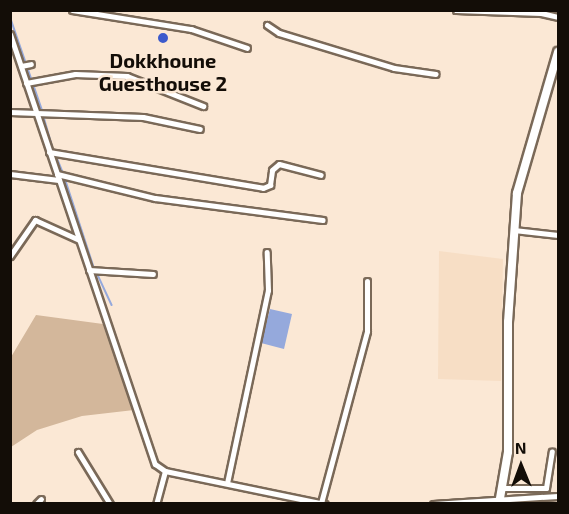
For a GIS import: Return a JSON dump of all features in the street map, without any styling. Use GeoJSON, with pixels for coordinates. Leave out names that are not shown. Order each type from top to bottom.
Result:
{"type":"FeatureCollection","features":[{"type":"Feature","properties":{"kind":"street"},"geometry":{"type":"LineString","coordinates":[[72,10],[112,13],[190,29],[247,48]]}},
{"type":"Feature","properties":{"kind":"street"},"geometry":{"type":"LineString","coordinates":[[456,10],[541,13],[558,17]]}},
{"type":"Feature","properties":{"kind":"street"},"geometry":{"type":"LineString","coordinates":[[267,25],[279,33],[394,68],[436,74]]}},
{"type":"Feature","properties":{"kind":"street"},"geometry":{"type":"LineString","coordinates":[[10,34],[13,51],[26,65],[36,114],[51,152],[155,464],[165,471],[323,503],[367,331],[367,281]]}},
{"type":"Feature","properties":{"kind":"street"},"geometry":{"type":"LineString","coordinates":[[499,501],[508,452],[508,322],[514,230],[524,160],[558,52]]}},
{"type":"Feature","properties":{"kind":"street"},"geometry":{"type":"LineString","coordinates":[[30,82],[93,73],[128,76],[203,106]]}},
{"type":"Feature","properties":{"kind":"street"},"geometry":{"type":"LineString","coordinates":[[10,112],[143,117],[200,129]]}},
{"type":"Feature","properties":{"kind":"street"},"geometry":{"type":"LineString","coordinates":[[51,152],[263,189],[270,185],[272,170],[279,164],[321,175]]}},
{"type":"Feature","properties":{"kind":"street"},"geometry":{"type":"LineString","coordinates":[[10,174],[58,177],[154,198],[323,220]]}},
{"type":"Feature","properties":{"kind":"street"},"geometry":{"type":"LineString","coordinates":[[10,256],[35,220],[79,240]]}},
{"type":"Feature","properties":{"kind":"street"},"geometry":{"type":"LineString","coordinates":[[514,230],[558,235]]}},
{"type":"Feature","properties":{"kind":"street"},"geometry":{"type":"LineString","coordinates":[[228,483],[268,290],[267,252]]}},
{"type":"Feature","properties":{"kind":"street"},"geometry":{"type":"LineString","coordinates":[[89,270],[153,274]]}},
{"type":"Feature","properties":{"kind":"street"},"geometry":{"type":"LineString","coordinates":[[501,488],[546,488],[552,451]]}},
{"type":"Feature","properties":{"kind":"street"},"geometry":{"type":"LineString","coordinates":[[78,452],[110,504]]}},
{"type":"Feature","properties":{"kind":"street"},"geometry":{"type":"LineString","coordinates":[[156,504],[165,471]]}},
{"type":"Feature","properties":{"kind":"street"},"geometry":{"type":"LineString","coordinates":[[433,504],[558,496]]}},
{"type":"Feature","properties":{"kind":"street"},"geometry":{"type":"LineString","coordinates":[[36,504],[41,499]]}},
{"type":"Feature","properties":{"kind":"shaded area"},"geometry":{"type":"Polygon","coordinates":[[[439,251],[503,259],[501,381],[438,379],[439,251]]]}},
{"type":"Feature","properties":{"kind":"shaded area"},"geometry":{"type":"Polygon","coordinates":[[[36,315],[103,324],[134,410],[82,416],[37,430],[11,447],[11,357],[36,315]]]}},
{"type":"Feature","properties":{"kind":"water"},"geometry":{"type":"Polygon","coordinates":[[[270,309],[292,314],[284,349],[261,343],[270,309]]]}},
{"type":"Feature","properties":{"kind":"waterway"},"geometry":{"type":"LineString","coordinates":[[10,16],[43,112]]}},
{"type":"Feature","properties":{"kind":"waterway"},"geometry":{"type":"LineString","coordinates":[[44,117],[54,151]]}},
{"type":"Feature","properties":{"kind":"waterway"},"geometry":{"type":"LineString","coordinates":[[56,155],[63,172]]}},
{"type":"Feature","properties":{"kind":"waterway"},"geometry":{"type":"LineString","coordinates":[[66,181],[94,267]]}},
{"type":"Feature","properties":{"kind":"waterway"},"geometry":{"type":"LineString","coordinates":[[98,275],[112,305]]}},
{"type":"Feature","properties":{"kind":"place","name":"Dokkhoune Guesthouse 2"},"geometry":{"type":"Point","coordinates":[163,38]}}]}
